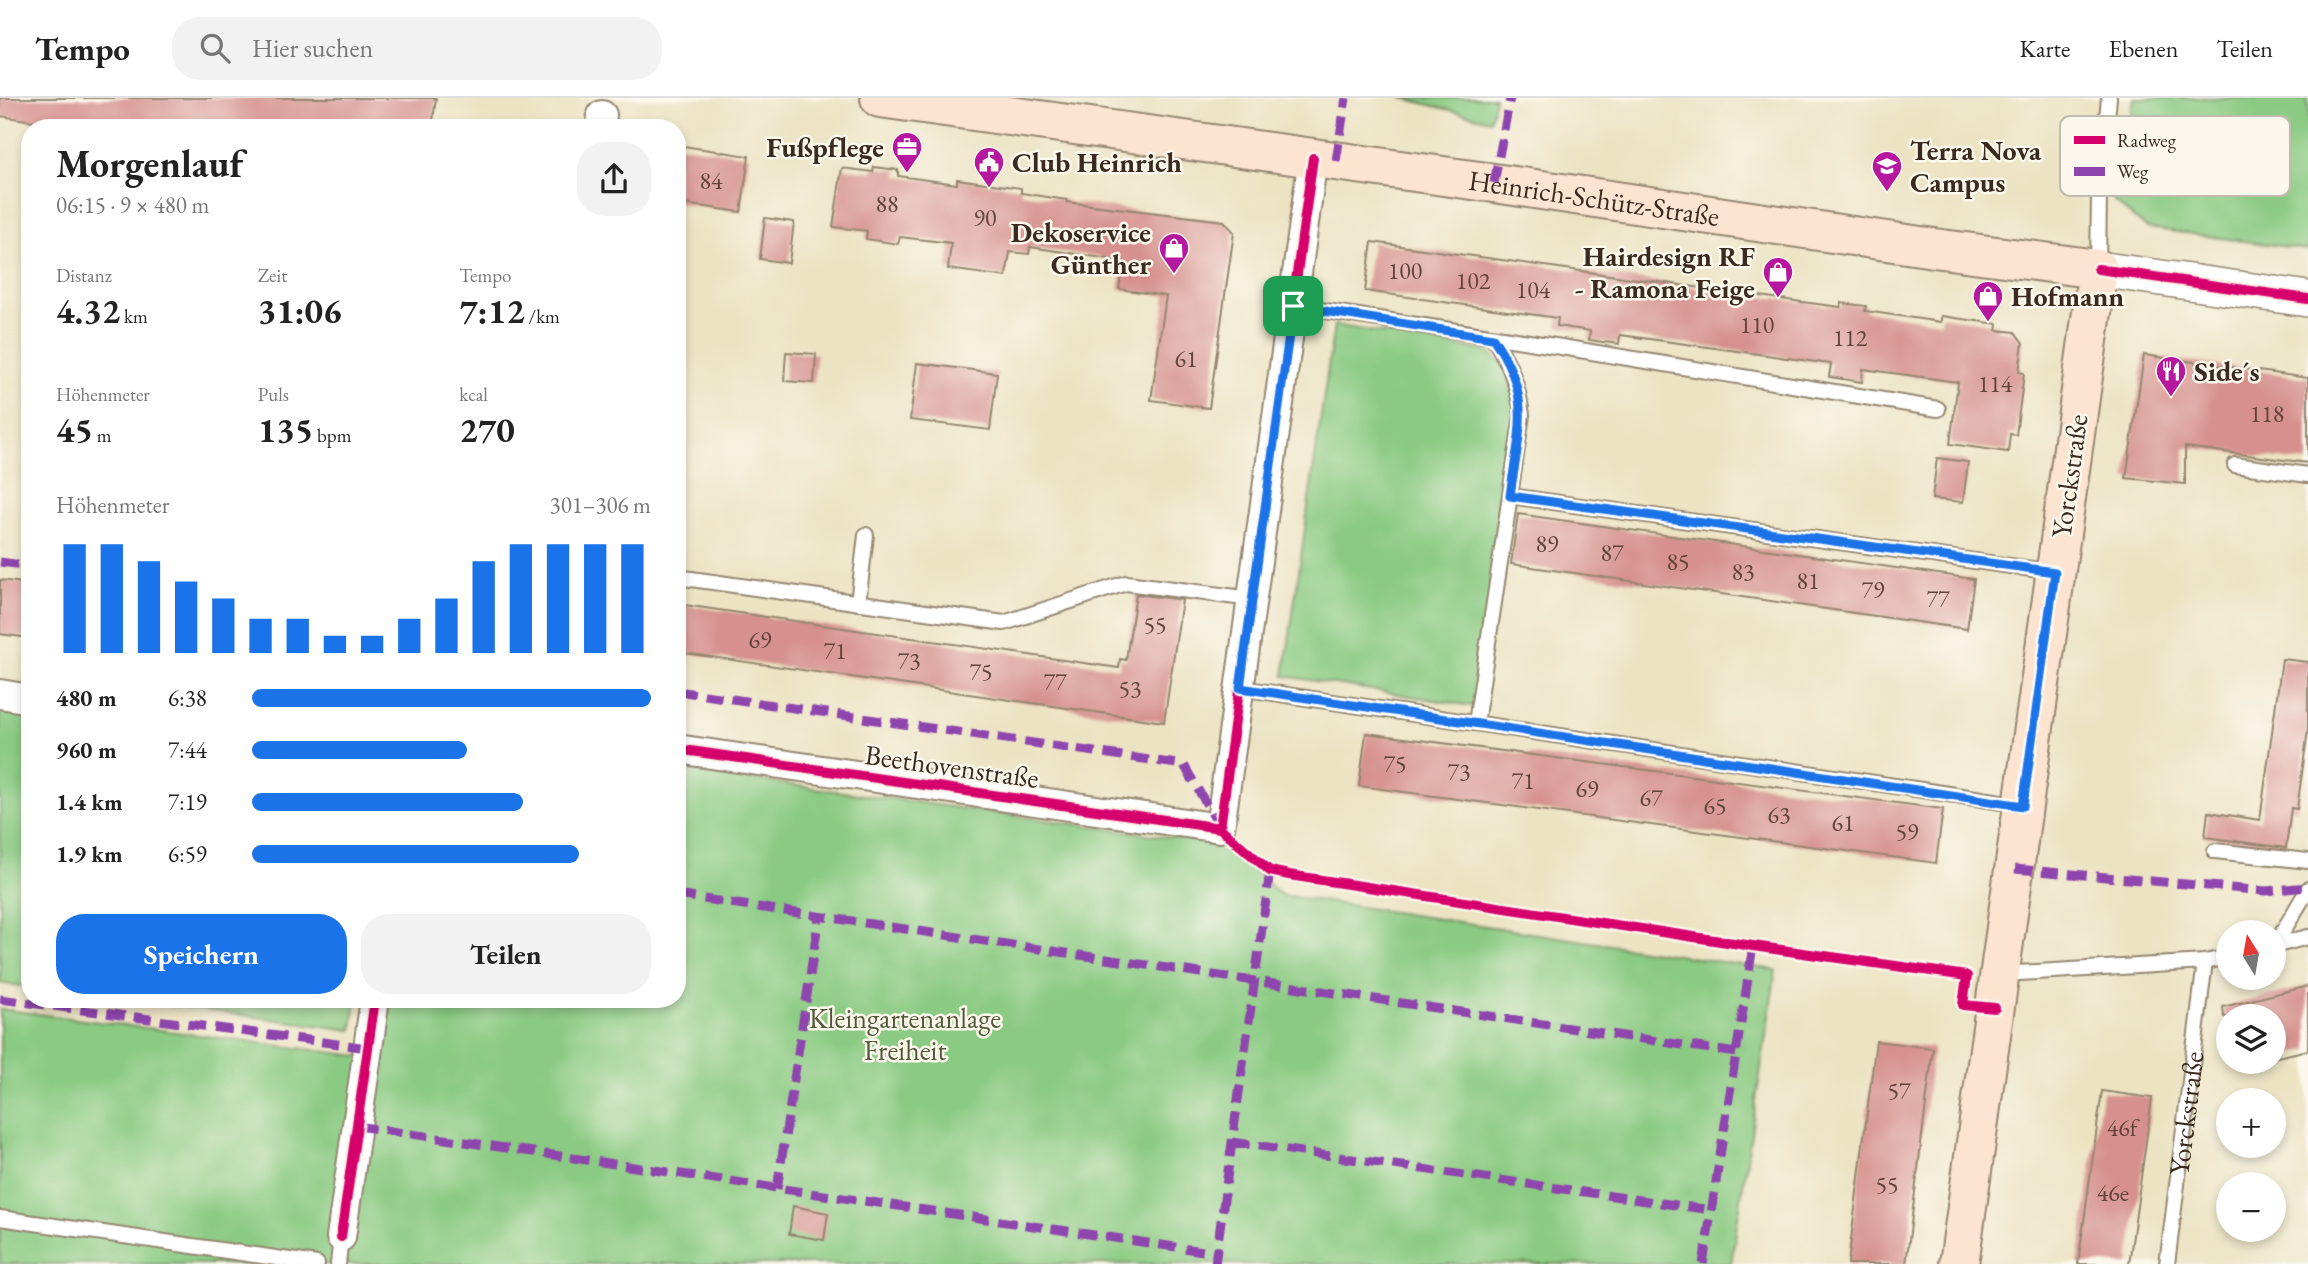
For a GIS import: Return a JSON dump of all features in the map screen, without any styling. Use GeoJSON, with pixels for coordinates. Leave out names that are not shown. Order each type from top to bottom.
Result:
{"type":"FeatureCollection","features":[{"type":"Feature","properties":{"kind":"main road","name":"Heinrich-Schütz-Straße"},"geometry":{"type":"LineString","coordinates":[[880,98],[2098,269]]}},
{"type":"Feature","properties":{"kind":"main road","name":"Yorckstraße"},"geometry":{"type":"LineString","coordinates":[[1959,1264],[2098,269]]}},
{"type":"Feature","properties":{"kind":"street"},"geometry":{"type":"LineString","coordinates":[[1240,688],[1313,158]]}},
{"type":"Feature","properties":{"kind":"street","name":"Heinrich-Schütz-Straße"},"geometry":{"type":"LineString","coordinates":[[2098,269],[2308,299]]}},
{"type":"Feature","properties":{"kind":"street","name":"Beethovenstraße"},"geometry":{"type":"LineString","coordinates":[[686,750],[1220,828],[1240,688]]}},
{"type":"Feature","properties":{"kind":"street"},"geometry":{"type":"LineString","coordinates":[[0,694],[21,698]]}},
{"type":"Feature","properties":{"kind":"street"},"geometry":{"type":"LineString","coordinates":[[340,1250],[374,1008]]}},
{"type":"Feature","properties":{"kind":"lane"},"geometry":{"type":"LineString","coordinates":[[2107,116],[2109,98]]}},
{"type":"Feature","properties":{"kind":"lane"},"geometry":{"type":"LineString","coordinates":[[2098,269],[2099,196]]}},
{"type":"Feature","properties":{"kind":"lane"},"geometry":{"type":"LineString","coordinates":[[1293,306],[1938,409]]}},
{"type":"Feature","properties":{"kind":"lane"},"geometry":{"type":"LineString","coordinates":[[1476,723],[1522,415],[1518,388],[1508,360],[1493,338]]}},
{"type":"Feature","properties":{"kind":"lane"},"geometry":{"type":"LineString","coordinates":[[2235,465],[2308,475]]}},
{"type":"Feature","properties":{"kind":"lane"},"geometry":{"type":"LineString","coordinates":[[1510,496],[2055,572]]}},
{"type":"Feature","properties":{"kind":"lane"},"geometry":{"type":"LineString","coordinates":[[858,603],[866,535]]}},
{"type":"Feature","properties":{"kind":"lane"},"geometry":{"type":"LineString","coordinates":[[686,578],[1004,623],[1126,583],[1252,599]]}},
{"type":"Feature","properties":{"kind":"lane"},"geometry":{"type":"LineString","coordinates":[[1240,688],[2023,806]]}},
{"type":"Feature","properties":{"kind":"lane"},"geometry":{"type":"LineString","coordinates":[[2215,851],[2308,861]]}},
{"type":"Feature","properties":{"kind":"lane"},"geometry":{"type":"LineString","coordinates":[[2286,926],[2308,889]]}},
{"type":"Feature","properties":{"kind":"lane"},"geometry":{"type":"LineString","coordinates":[[2286,943],[2308,937]]}},
{"type":"Feature","properties":{"kind":"lane"},"geometry":{"type":"LineString","coordinates":[[2001,974],[2216,960]]}},
{"type":"Feature","properties":{"kind":"lane","name":"Yorckstraße"},"geometry":{"type":"LineString","coordinates":[[2167,1264],[2205,962]]}},
{"type":"Feature","properties":{"kind":"lane"},"geometry":{"type":"LineString","coordinates":[[0,1218],[317,1264]]}},
{"type":"Feature","properties":{"kind":"green space"},"geometry":{"type":"Polygon","coordinates":[[[1402,98],[1495,98],[1490,120],[1402,98]]]}},
{"type":"Feature","properties":{"kind":"green space"},"geometry":{"type":"Polygon","coordinates":[[[2134,98],[2308,98],[2308,250],[2147,228],[2114,202],[2115,196],[2290,196],[2290,116],[2131,116],[2134,98]]]}},
{"type":"Feature","properties":{"kind":"green space"},"geometry":{"type":"Polygon","coordinates":[[[1334,325],[1486,351],[1506,367],[1519,410],[1479,707],[1284,676],[1334,325]]]}},
{"type":"Feature","properties":{"kind":"green space"},"geometry":{"type":"Polygon","coordinates":[[[0,712],[21,715],[21,986],[0,983],[0,712]]]}},
{"type":"Feature","properties":{"kind":"green space","name":"Kleingartenanlage Freiheit"},"geometry":{"type":"Polygon","coordinates":[[[686,770],[1226,845],[1281,895],[1776,970],[1731,1264],[0,1264],[0,1009],[374,1058],[381,1008],[686,1008],[686,770]]]}},
{"type":"Feature","properties":{"kind":"green space"},"geometry":{"type":"Polygon","coordinates":[[[190,1008],[355,1008],[352,1030],[190,1008]]]}},
{"type":"Feature","properties":{"kind":"building"},"geometry":{"type":"Polygon","coordinates":[[[0,98],[436,98],[433,119],[21,119],[0,116],[0,98]]]}},
{"type":"Feature","properties":{"kind":"building"},"geometry":{"type":"Polygon","coordinates":[[[686,146],[749,156],[741,212],[686,204],[686,146]]]}},
{"type":"Feature","properties":{"kind":"building"},"geometry":{"type":"Polygon","coordinates":[[[874,167],[898,170],[898,176],[957,184],[957,179],[1021,188],[1021,193],[1067,202],[1224,221],[1234,232],[1209,408],[1151,400],[1166,296],[1119,289],[1123,261],[1030,247],[1029,254],[1010,252],[1006,277],[948,269],[951,243],[900,237],[898,244],[866,239],[867,231],[833,227],[842,168],[873,172],[874,167]]]}},
{"type":"Feature","properties":{"kind":"building"},"geometry":{"type":"Polygon","coordinates":[[[765,218],[794,222],[789,263],[760,259],[765,218]]]}},
{"type":"Feature","properties":{"kind":"building"},"geometry":{"type":"Polygon","coordinates":[[[1372,242],[1802,302],[1841,307],[1841,303],[1866,306],[1865,311],[1941,322],[1941,316],[1998,324],[1997,330],[2015,332],[2023,343],[2019,372],[2024,373],[2016,435],[2010,434],[2008,452],[1950,444],[1958,382],[1863,369],[1862,382],[1829,377],[1831,364],[1620,335],[1619,344],[1589,340],[1590,331],[1557,326],[1558,318],[1365,291],[1372,242]]]}},
{"type":"Feature","properties":{"kind":"building"},"geometry":{"type":"Polygon","coordinates":[[[786,352],[816,354],[814,383],[784,381],[786,352]]]}},
{"type":"Feature","properties":{"kind":"building"},"geometry":{"type":"Polygon","coordinates":[[[2144,355],[2308,378],[2308,463],[2185,447],[2185,484],[2126,478],[2144,355]]]}},
{"type":"Feature","properties":{"kind":"building"},"geometry":{"type":"Polygon","coordinates":[[[917,363],[997,373],[990,430],[910,420],[917,363]]]}},
{"type":"Feature","properties":{"kind":"building"},"geometry":{"type":"Polygon","coordinates":[[[1937,458],[1968,462],[1963,502],[1932,499],[1937,458]]]}},
{"type":"Feature","properties":{"kind":"building"},"geometry":{"type":"Polygon","coordinates":[[[1518,514],[1974,579],[1967,629],[1511,564],[1518,514]]]}},
{"type":"Feature","properties":{"kind":"building"},"geometry":{"type":"Polygon","coordinates":[[[0,580],[21,583],[21,637],[0,634],[0,580]]]}},
{"type":"Feature","properties":{"kind":"building"},"geometry":{"type":"Polygon","coordinates":[[[1136,594],[1182,600],[1164,722],[686,653],[686,605],[1119,668],[1120,659],[1126,660],[1136,594]]]}},
{"type":"Feature","properties":{"kind":"building"},"geometry":{"type":"Polygon","coordinates":[[[2282,659],[2308,662],[2308,730],[2297,809],[2291,808],[2286,848],[2205,837],[2208,812],[2260,820],[2282,659]]]}},
{"type":"Feature","properties":{"kind":"building"},"geometry":{"type":"Polygon","coordinates":[[[1366,733],[1943,809],[1936,863],[1359,786],[1366,733]]]}},
{"type":"Feature","properties":{"kind":"building"},"geometry":{"type":"Polygon","coordinates":[[[2308,986],[2308,1050],[2286,1055],[2286,1004],[2235,1004],[2308,986]]]}},
{"type":"Feature","properties":{"kind":"building"},"geometry":{"type":"Polygon","coordinates":[[[1876,1041],[1933,1048],[1906,1264],[1848,1264],[1876,1041]]]}},
{"type":"Feature","properties":{"kind":"building"},"geometry":{"type":"Polygon","coordinates":[[[2102,1091],[2152,1098],[2129,1264],[2078,1264],[2102,1091]]]}},
{"type":"Feature","properties":{"kind":"building"},"geometry":{"type":"Polygon","coordinates":[[[793,1206],[828,1213],[824,1240],[789,1234],[793,1206]]]}},
{"type":"Feature","properties":{"kind":"marked path"},"geometry":{"type":"LineString","coordinates":[[1336,161],[1346,98]]}},
{"type":"Feature","properties":{"kind":"marked path"},"geometry":{"type":"LineString","coordinates":[[1494,183],[1510,98]]}},
{"type":"Feature","properties":{"kind":"marked path"},"geometry":{"type":"LineString","coordinates":[[0,562],[21,565]]}},
{"type":"Feature","properties":{"kind":"marked path"},"geometry":{"type":"LineString","coordinates":[[686,692],[1184,765],[1220,828]]}},
{"type":"Feature","properties":{"kind":"marked path"},"geometry":{"type":"LineString","coordinates":[[2015,869],[2266,891],[2308,887]]}},
{"type":"Feature","properties":{"kind":"marked path"},"geometry":{"type":"LineString","coordinates":[[1215,1264],[1270,871]]}},
{"type":"Feature","properties":{"kind":"marked path"},"geometry":{"type":"LineString","coordinates":[[686,896],[1737,1053]]}},
{"type":"Feature","properties":{"kind":"marked path"},"geometry":{"type":"LineString","coordinates":[[777,1189],[819,917]]}},
{"type":"Feature","properties":{"kind":"marked path"},"geometry":{"type":"LineString","coordinates":[[1703,1264],[1753,946]]}},
{"type":"Feature","properties":{"kind":"marked path"},"geometry":{"type":"LineString","coordinates":[[0,999],[21,1002]]}},
{"type":"Feature","properties":{"kind":"marked path"},"geometry":{"type":"LineString","coordinates":[[68,1008],[368,1048]]}},
{"type":"Feature","properties":{"kind":"marked path"},"geometry":{"type":"LineString","coordinates":[[357,1126],[1216,1253]]}},
{"type":"Feature","properties":{"kind":"marked path"},"geometry":{"type":"LineString","coordinates":[[1232,1142],[1711,1210]]}},
{"type":"Feature","properties":{"kind":"cycle path"},"geometry":{"type":"LineString","coordinates":[[1220,828],[1313,158]]}},
{"type":"Feature","properties":{"kind":"cycle path"},"geometry":{"type":"LineString","coordinates":[[2098,269],[2308,299]]}},
{"type":"Feature","properties":{"kind":"cycle path"},"geometry":{"type":"LineString","coordinates":[[686,750],[1220,828]]}},
{"type":"Feature","properties":{"kind":"cycle path"},"geometry":{"type":"LineString","coordinates":[[1220,828],[1270,871],[1753,946],[1967,976],[1963,1005],[1995,1008]]}},
{"type":"Feature","properties":{"kind":"cycle path"},"geometry":{"type":"LineString","coordinates":[[341,1237],[374,1008]]}},
{"type":"Feature","properties":{"kind":"place","name":"Fußpflege"},"geometry":{"type":"Point","coordinates":[907,174]}},
{"type":"Feature","properties":{"kind":"place","name":"Club Heinrich"},"geometry":{"type":"Point","coordinates":[989,189]}},
{"type":"Feature","properties":{"kind":"place","name":"Terra Nova Campus"},"geometry":{"type":"Point","coordinates":[1887,193]}},
{"type":"Feature","properties":{"kind":"place","name":"Dekoservice Günther"},"geometry":{"type":"Point","coordinates":[1174,275]}},
{"type":"Feature","properties":{"kind":"place","name":"Hairdesign RF - Ramona Feige"},"geometry":{"type":"Point","coordinates":[1778,299]}},
{"type":"Feature","properties":{"kind":"place","name":"Hofmann"},"geometry":{"type":"Point","coordinates":[1988,323]}},
{"type":"Feature","properties":{"kind":"place","name":"Side´s"},"geometry":{"type":"Point","coordinates":[2171,398]}},
{"type":"Feature","properties":{"kind":"route"},"geometry":{"type":"LineString","coordinates":[[1293,306],[1493,338],[1508,360],[1518,388],[1522,415],[1510,496],[2055,572],[2023,806],[1240,688],[1293,306]]}}]}
